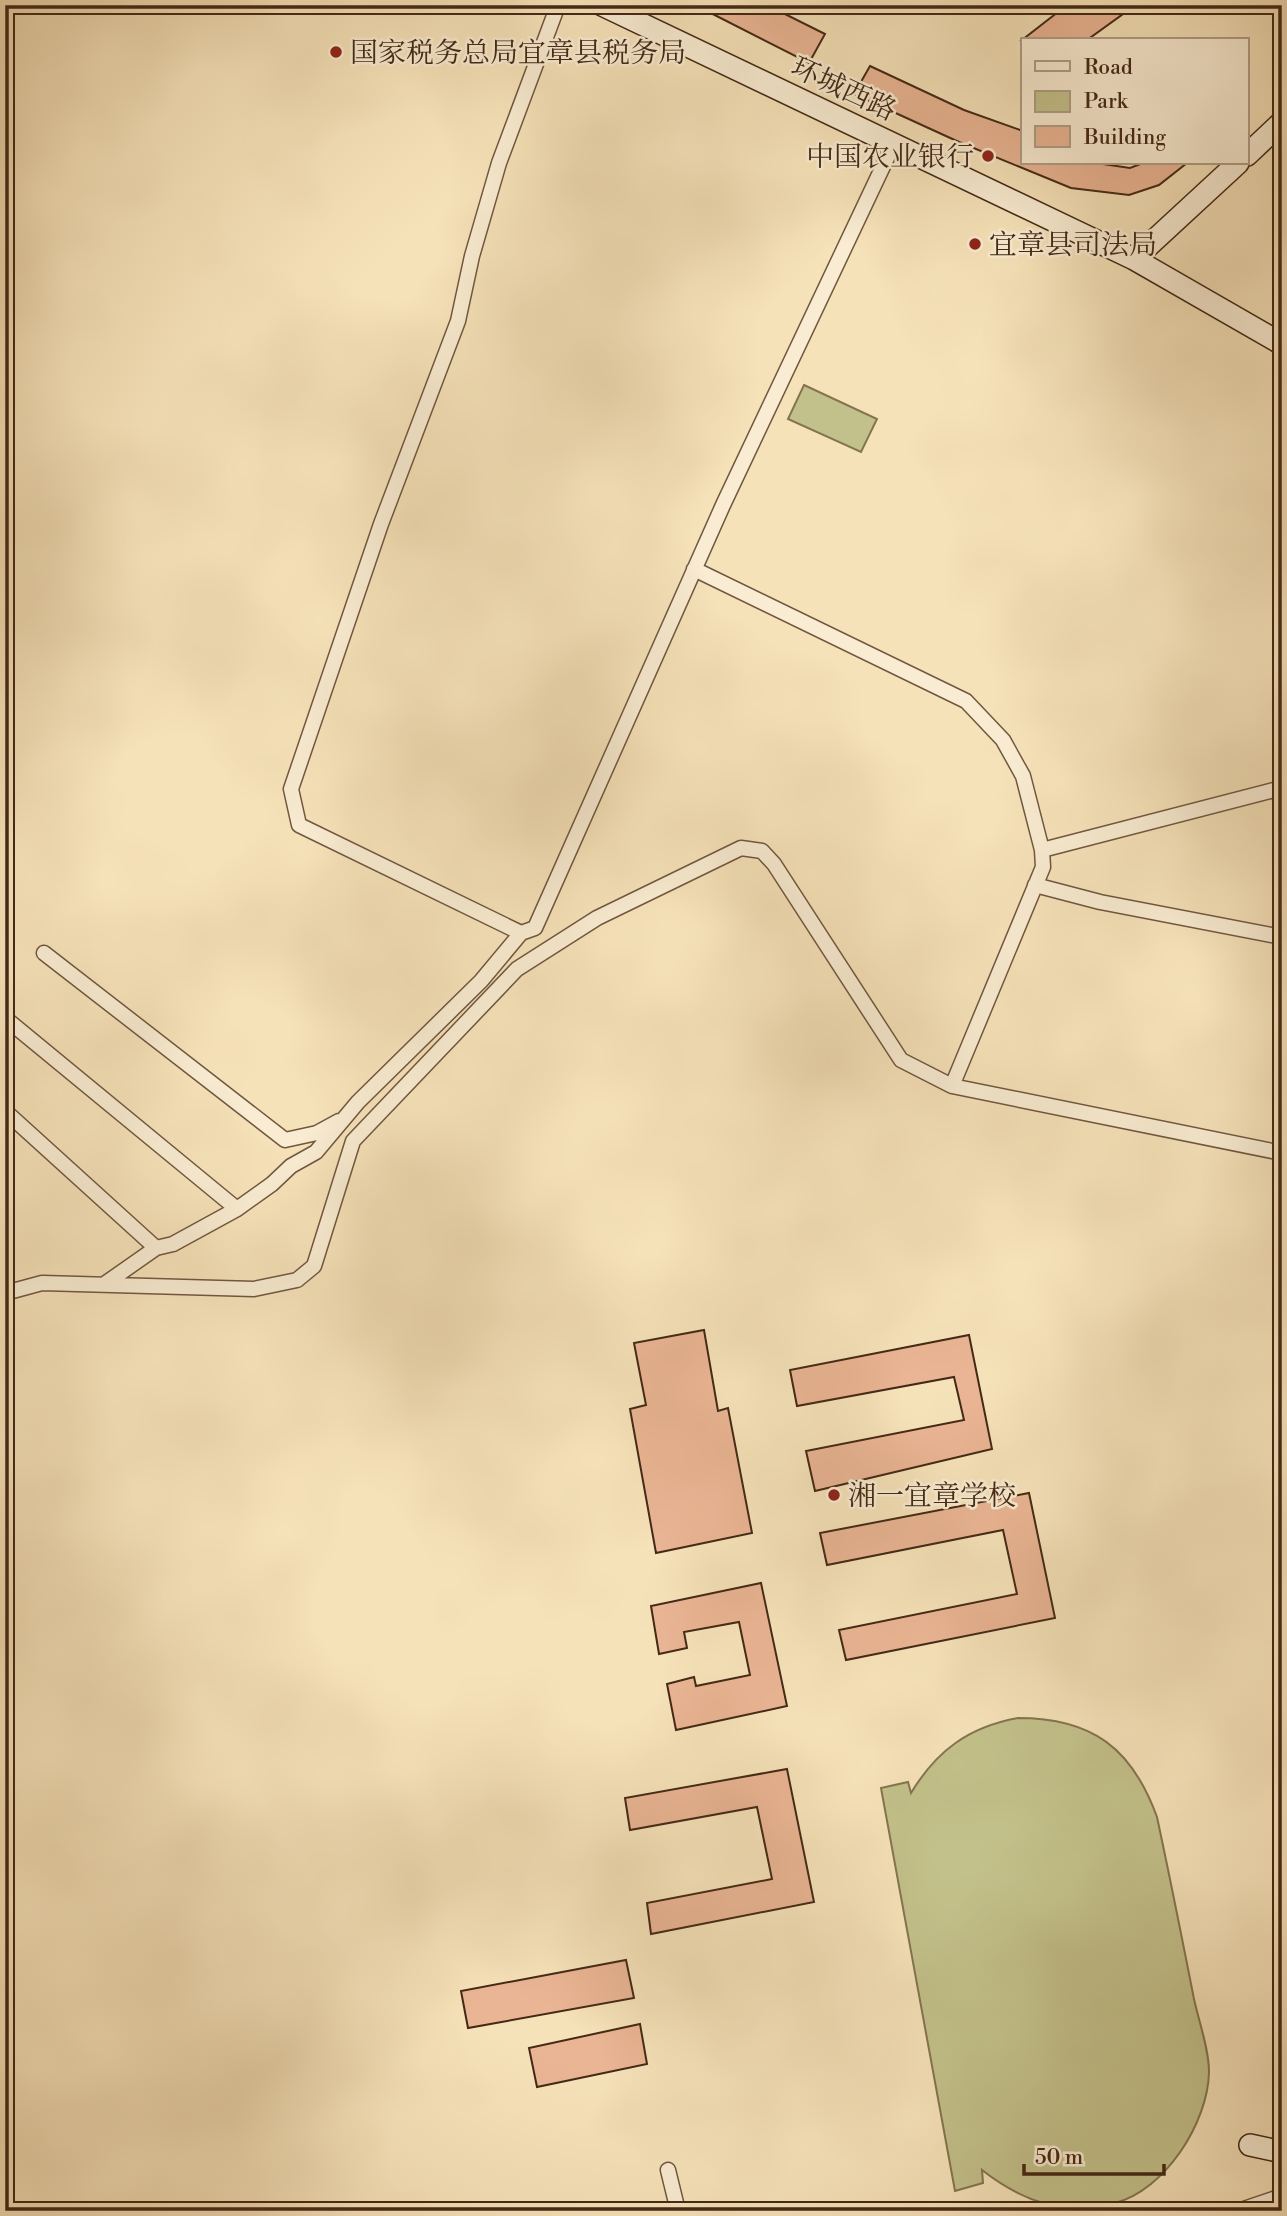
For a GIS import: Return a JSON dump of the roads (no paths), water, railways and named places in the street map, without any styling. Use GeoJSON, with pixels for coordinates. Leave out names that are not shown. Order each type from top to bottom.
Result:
{"type":"FeatureCollection","features":[{"type":"Feature","properties":{"kind":"main road","name":"环城西路"},"geometry":{"type":"LineString","coordinates":[[602,5],[1134,259],[1282,344]]}},
{"type":"Feature","properties":{"kind":"main road"},"geometry":{"type":"LineString","coordinates":[[1248,154],[1282,122]]}},
{"type":"Feature","properties":{"kind":"main road"},"geometry":{"type":"LineString","coordinates":[[1134,259],[1237,164]]}},
{"type":"Feature","properties":{"kind":"main road"},"geometry":{"type":"LineString","coordinates":[[1250,2145],[1282,2152]]}},
{"type":"Feature","properties":{"kind":"street"},"geometry":{"type":"LineString","coordinates":[[522,933],[299,825],[291,789],[381,524],[458,321],[471,256],[499,163],[558,5]]}},
{"type":"Feature","properties":{"kind":"street"},"geometry":{"type":"LineString","coordinates":[[106,1283],[156,1248],[173,1244],[237,1209],[272,1184],[291,1166],[316,1152],[347,1116],[481,981],[522,933],[535,928],[694,569],[894,143]]}},
{"type":"Feature","properties":{"kind":"street"},"geometry":{"type":"LineString","coordinates":[[694,569],[967,701],[1003,740],[1023,776],[1042,850],[1043,867],[952,1086]]}},
{"type":"Feature","properties":{"kind":"street"},"geometry":{"type":"LineString","coordinates":[[1042,850],[1282,788]]}},
{"type":"Feature","properties":{"kind":"street"},"geometry":{"type":"LineString","coordinates":[[5,1293],[42,1283],[254,1289],[297,1280],[314,1266],[354,1141],[517,969],[597,918],[741,848],[762,851],[774,864],[901,1059],[952,1086],[1282,1153]]}},
{"type":"Feature","properties":{"kind":"street"},"geometry":{"type":"LineString","coordinates":[[1035,885],[1100,902],[1282,937]]}},
{"type":"Feature","properties":{"kind":"street"},"geometry":{"type":"LineString","coordinates":[[44,953],[285,1140],[317,1133],[347,1116]]}},
{"type":"Feature","properties":{"kind":"street"},"geometry":{"type":"LineString","coordinates":[[5,1018],[237,1209]]}},
{"type":"Feature","properties":{"kind":"street"},"geometry":{"type":"LineString","coordinates":[[5,1111],[156,1248]]}},
{"type":"Feature","properties":{"kind":"street"},"geometry":{"type":"LineString","coordinates":[[668,2170],[678,2211]]}},
{"type":"Feature","properties":{"kind":"street"},"geometry":{"type":"LineString","coordinates":[[1238,2211],[1275,2202]]}},
{"type":"Feature","properties":{"kind":"place","name":"国家税务总局宜章县税务局"},"geometry":{"type":"Point","coordinates":[336,52]}},
{"type":"Feature","properties":{"kind":"place","name":"中国农业银行"},"geometry":{"type":"Point","coordinates":[988,156]}},
{"type":"Feature","properties":{"kind":"place","name":"宜章县司法局"},"geometry":{"type":"Point","coordinates":[975,244]}},
{"type":"Feature","properties":{"kind":"place","name":"湘一宜章学校"},"geometry":{"type":"Point","coordinates":[834,1495]}}]}
